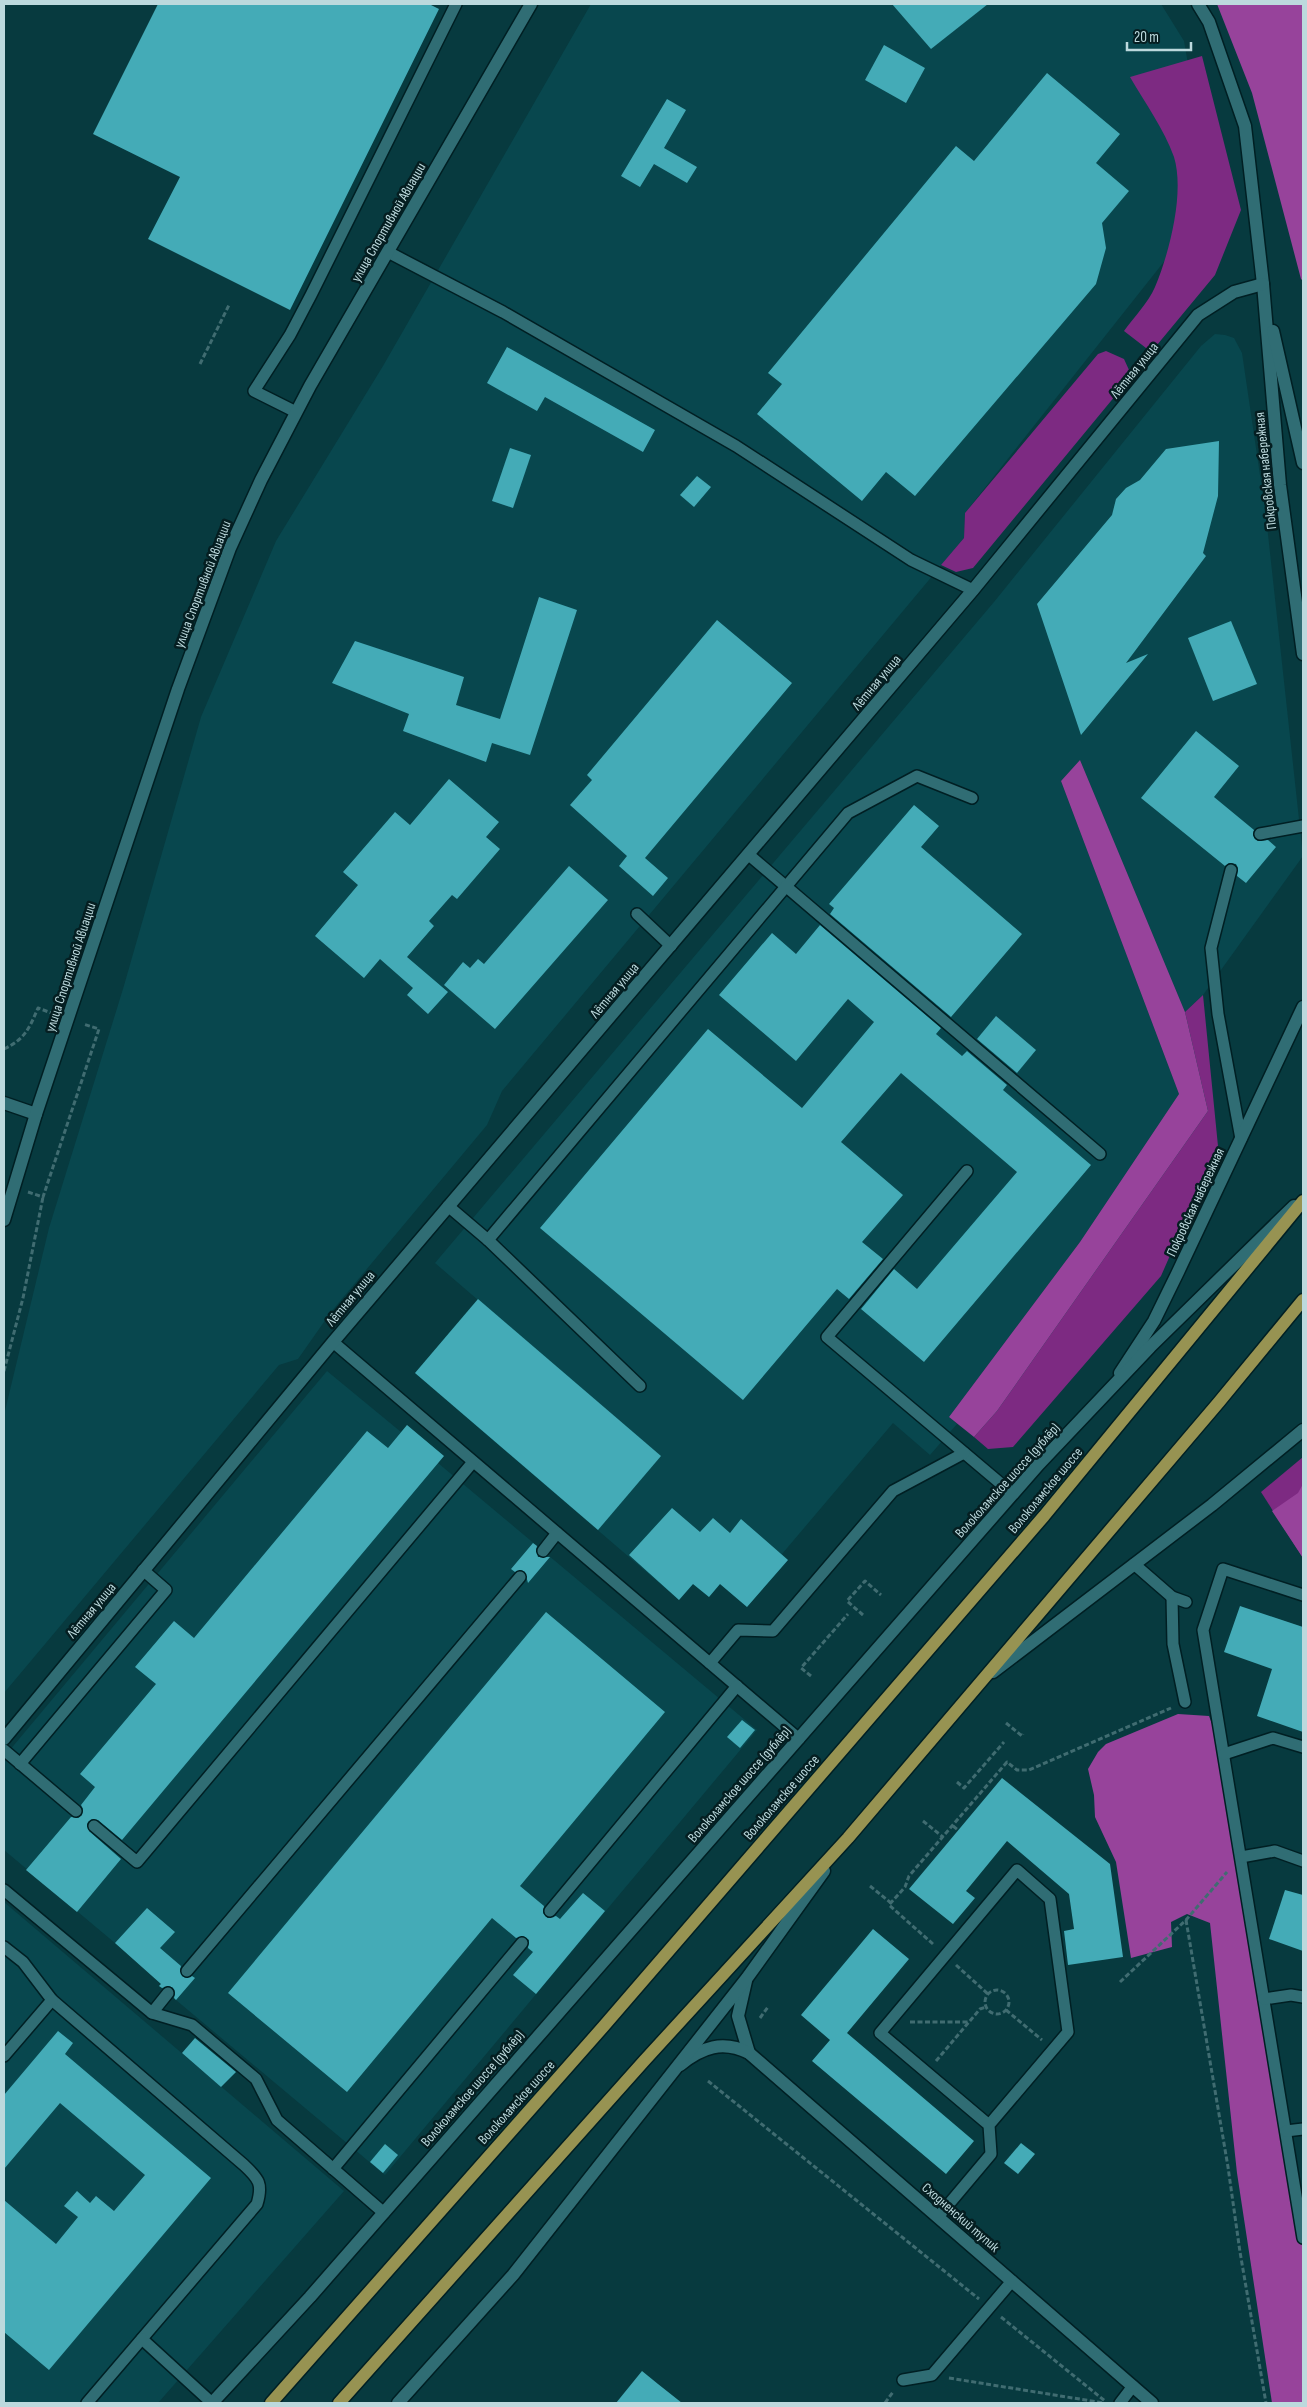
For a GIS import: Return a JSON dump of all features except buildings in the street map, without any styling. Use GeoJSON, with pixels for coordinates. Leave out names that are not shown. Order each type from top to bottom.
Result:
{"type":"FeatureCollection","features":[{"type":"Feature","properties":{"kind":"main road","name":"Волоколамское шоссе"},"geometry":{"type":"LineString","coordinates":[[271,2403],[603,2027],[1044,1516],[1303,1199]]}},
{"type":"Feature","properties":{"kind":"main road"},"geometry":{"type":"LineString","coordinates":[[339,2403],[463,2262],[848,1838],[1303,1300]]}},
{"type":"Feature","properties":{"kind":"street","name":"улица Спортивной Авиации"},"geometry":{"type":"LineString","coordinates":[[4,1220],[36,1114],[178,689],[230,548],[261,480],[296,412],[531,4]]}},
{"type":"Feature","properties":{"kind":"street","name":"Покровская набережная"},"geometry":{"type":"LineString","coordinates":[[1198,4],[1210,22],[1245,126],[1263,284],[1280,485],[1303,654]]}},
{"type":"Feature","properties":{"kind":"street","name":"Покровская набережная"},"geometry":{"type":"LineString","coordinates":[[1263,284],[1303,463]]}},
{"type":"Feature","properties":{"kind":"street","name":"Лётная улица"},"geometry":{"type":"LineString","coordinates":[[4,1739],[332,1342],[973,590],[1198,314],[1234,292],[1263,284]]}},
{"type":"Feature","properties":{"kind":"street","name":"Покровская набережная"},"geometry":{"type":"LineString","coordinates":[[1100,1402],[1154,1321],[1303,1007]]}},
{"type":"Feature","properties":{"kind":"street"},"geometry":{"type":"LineString","coordinates":[[4,1103],[36,1114]]}},
{"type":"Feature","properties":{"kind":"street","name":"Волоколамское шоссе (дублёр)"},"geometry":{"type":"LineString","coordinates":[[212,2403],[384,2213],[1013,1494],[1150,1347],[1303,1199]]}},
{"type":"Feature","properties":{"kind":"street"},"geometry":{"type":"LineString","coordinates":[[983,1679],[1212,1505],[1303,1430]]}},
{"type":"Feature","properties":{"kind":"street"},"geometry":{"type":"LineString","coordinates":[[398,2403],[513,2275],[747,1978],[848,1838]]}},
{"type":"Feature","properties":{"kind":"street"},"geometry":{"type":"LineString","coordinates":[[747,1978],[738,2016],[749,2053]]}},
{"type":"Feature","properties":{"kind":"street","name":"Сходненский тупик"},"geometry":{"type":"LineString","coordinates":[[675,2070],[702,2051],[714,2046],[738,2047],[749,2053],[1152,2403]]}},
{"type":"Feature","properties":{"kind":"lane"},"geometry":{"type":"LineString","coordinates":[[296,412],[254,391],[290,335],[311,295],[456,4]]}},
{"type":"Feature","properties":{"kind":"lane"},"geometry":{"type":"LineString","coordinates":[[388,252],[503,312],[727,441],[911,560],[973,590]]}},
{"type":"Feature","properties":{"kind":"lane"},"geometry":{"type":"LineString","coordinates":[[488,1240],[848,813],[917,776],[972,798]]}},
{"type":"Feature","properties":{"kind":"lane"},"geometry":{"type":"LineString","coordinates":[[1260,834],[1288,827],[1303,826]]}},
{"type":"Feature","properties":{"kind":"lane"},"geometry":{"type":"LineString","coordinates":[[748,855],[1100,1154]]}},
{"type":"Feature","properties":{"kind":"lane"},"geometry":{"type":"LineString","coordinates":[[1230,870],[1211,948],[1218,1014],[1241,1139]]}},
{"type":"Feature","properties":{"kind":"lane"},"geometry":{"type":"LineString","coordinates":[[637,914],[671,946]]}},
{"type":"Feature","properties":{"kind":"lane"},"geometry":{"type":"LineString","coordinates":[[967,1171],[827,1337],[1013,1494]]}},
{"type":"Feature","properties":{"kind":"lane"},"geometry":{"type":"LineString","coordinates":[[448,1206],[488,1240],[640,1386]]}},
{"type":"Feature","properties":{"kind":"lane"},"geometry":{"type":"LineString","coordinates":[[332,1342],[799,1738]]}},
{"type":"Feature","properties":{"kind":"lane"},"geometry":{"type":"LineString","coordinates":[[710,1663],[738,1630],[773,1632],[893,1490],[964,1453]]}},
{"type":"Feature","properties":{"kind":"lane"},"geometry":{"type":"LineString","coordinates":[[94,1826],[137,1862],[474,1462]]}},
{"type":"Feature","properties":{"kind":"lane"},"geometry":{"type":"LineString","coordinates":[[542,1551],[557,1533]]}},
{"type":"Feature","properties":{"kind":"lane"},"geometry":{"type":"LineString","coordinates":[[1134,1564],[1172,1597],[1186,1602]]}},
{"type":"Feature","properties":{"kind":"lane"},"geometry":{"type":"LineString","coordinates":[[1303,1595],[1223,1569],[1203,1630],[1303,2238]]}},
{"type":"Feature","properties":{"kind":"lane"},"geometry":{"type":"LineString","coordinates":[[20,1764],[166,1590],[143,1570]]}},
{"type":"Feature","properties":{"kind":"lane"},"geometry":{"type":"LineString","coordinates":[[187,1972],[520,1577]]}},
{"type":"Feature","properties":{"kind":"lane"},"geometry":{"type":"LineString","coordinates":[[1172,1597],[1173,1644],[1185,1702]]}},
{"type":"Feature","properties":{"kind":"lane"},"geometry":{"type":"LineString","coordinates":[[550,1910],[737,1686]]}},
{"type":"Feature","properties":{"kind":"lane"},"geometry":{"type":"LineString","coordinates":[[1224,1754],[1273,1738],[1303,1747]]}},
{"type":"Feature","properties":{"kind":"lane"},"geometry":{"type":"LineString","coordinates":[[4,1750],[76,1811]]}},
{"type":"Feature","properties":{"kind":"lane"},"geometry":{"type":"LineString","coordinates":[[1241,1857],[1275,1851],[1303,1862]]}},
{"type":"Feature","properties":{"kind":"lane"},"geometry":{"type":"LineString","coordinates":[[938,2217],[991,2154],[989,2125],[1068,2032],[1050,1899],[1016,1870],[880,2033],[989,2125]]}},
{"type":"Feature","properties":{"kind":"lane"},"geometry":{"type":"LineString","coordinates":[[4,1890],[152,2012],[192,2024],[256,2079],[277,2120],[384,2213]]}},
{"type":"Feature","properties":{"kind":"lane"},"geometry":{"type":"LineString","coordinates":[[333,2169],[522,1943]]}},
{"type":"Feature","properties":{"kind":"lane"},"geometry":{"type":"LineString","coordinates":[[4,1947],[23,1962],[52,2000],[256,2176],[261,2189],[257,2204],[87,2403]]}},
{"type":"Feature","properties":{"kind":"lane"},"geometry":{"type":"LineString","coordinates":[[152,2012],[168,1993]]}},
{"type":"Feature","properties":{"kind":"lane"},"geometry":{"type":"LineString","coordinates":[[1264,1999],[1291,1995],[1303,1997]]}},
{"type":"Feature","properties":{"kind":"lane"},"geometry":{"type":"LineString","coordinates":[[4,2056],[52,2000]]}},
{"type":"Feature","properties":{"kind":"lane"},"geometry":{"type":"LineString","coordinates":[[1286,2131],[1303,2128]]}},
{"type":"Feature","properties":{"kind":"lane"},"geometry":{"type":"LineString","coordinates":[[903,2380],[932,2376],[1012,2281]]}},
{"type":"Feature","properties":{"kind":"lane"},"geometry":{"type":"LineString","coordinates":[[142,2339],[212,2403]]}},
{"type":"Feature","properties":{"kind":"lane"},"geometry":{"type":"LineString","coordinates":[[1120,2403],[1133,2386]]}},
{"type":"Feature","properties":{"kind":"path"},"geometry":{"type":"LineString","coordinates":[[200,364],[230,305]]}},
{"type":"Feature","properties":{"kind":"path"},"geometry":{"type":"LineString","coordinates":[[4,1371],[23,1298],[43,1197],[99,1029]]}},
{"type":"Feature","properties":{"kind":"path"},"geometry":{"type":"LineString","coordinates":[[14,1188],[43,1197]]}},
{"type":"Feature","properties":{"kind":"path"},"geometry":{"type":"LineString","coordinates":[[863,1615],[847,1601],[865,1581],[881,1595]]}},
{"type":"Feature","properties":{"kind":"path"},"geometry":{"type":"LineString","coordinates":[[870,1592],[874,1589]]}},
{"type":"Feature","properties":{"kind":"path"},"geometry":{"type":"LineString","coordinates":[[810,1676],[801,1668],[848,1614]]}},
{"type":"Feature","properties":{"kind":"path"},"geometry":{"type":"LineString","coordinates":[[988,1994],[889,1905],[905,1887],[909,1876],[1007,1762],[1016,1770],[1029,1770],[1185,1702]]}},
{"type":"Feature","properties":{"kind":"path"},"geometry":{"type":"LineString","coordinates":[[1006,1723],[1022,1736],[1023,1734]]}},
{"type":"Feature","properties":{"kind":"path"},"geometry":{"type":"LineString","coordinates":[[957,1782],[964,1788],[1004,1742]]}},
{"type":"Feature","properties":{"kind":"path"},"geometry":{"type":"LineString","coordinates":[[923,1821],[943,1837]]}},
{"type":"Feature","properties":{"kind":"path"},"geometry":{"type":"LineString","coordinates":[[953,1826],[958,1830]]}},
{"type":"Feature","properties":{"kind":"path"},"geometry":{"type":"LineString","coordinates":[[1120,1982],[1186,1920],[1241,1857]]}},
{"type":"Feature","properties":{"kind":"path"},"geometry":{"type":"LineString","coordinates":[[870,1886],[892,1903]]}},
{"type":"Feature","properties":{"kind":"path"},"geometry":{"type":"LineString","coordinates":[[1186,1920],[1266,2403]]}},
{"type":"Feature","properties":{"kind":"path"},"geometry":{"type":"LineString","coordinates":[[996,1990],[1005,1992],[1009,2001],[1006,2010],[995,2014],[986,2007],[985,2000],[988,1994],[996,1990]]}},
{"type":"Feature","properties":{"kind":"path"},"geometry":{"type":"LineString","coordinates":[[926,2072],[980,2009],[986,2007]]}},
{"type":"Feature","properties":{"kind":"path"},"geometry":{"type":"LineString","coordinates":[[760,2018],[768,2008]]}},
{"type":"Feature","properties":{"kind":"path"},"geometry":{"type":"LineString","coordinates":[[1006,2010],[1053,2049]]}},
{"type":"Feature","properties":{"kind":"path"},"geometry":{"type":"LineString","coordinates":[[888,2022],[969,2022]]}},
{"type":"Feature","properties":{"kind":"path"},"geometry":{"type":"LineString","coordinates":[[708,2081],[794,2148],[1105,2403]]}},
{"type":"Feature","properties":{"kind":"path"},"geometry":{"type":"LineString","coordinates":[[932,2376],[1105,2403]]}},
{"type":"Feature","properties":{"kind":"shaded area"},"geometry":{"type":"Polygon","coordinates":[[[591,4],[1161,4],[1184,41],[1212,201],[965,513],[964,538],[502,1091],[487,1125],[331,1312],[298,1359],[279,1365],[4,1693],[4,1415],[49,1228],[123,989],[201,717],[276,541],[383,366],[591,4]]]}},
{"type":"Feature","properties":{"kind":"shaded area"},"geometry":{"type":"Polygon","coordinates":[[[1217,4],[1303,4],[1303,281],[1252,93],[1217,4]]]}},
{"type":"Feature","properties":{"kind":"shaded area"},"geometry":{"type":"Polygon","coordinates":[[[1202,56],[1241,210],[1215,275],[1157,345],[1146,348],[1124,331],[1149,299],[1155,287],[1170,241],[1177,205],[1178,188],[1174,157],[1165,136],[1130,77],[1202,56]]]}},
{"type":"Feature","properties":{"kind":"shaded area"},"geometry":{"type":"Polygon","coordinates":[[[1215,334],[1234,338],[1242,353],[1266,516],[1303,856],[1203,995],[1185,1012],[1080,760],[1061,781],[1179,1094],[1080,1242],[949,1417],[957,1424],[930,1455],[893,1423],[782,1554],[788,1560],[747,1607],[720,1584],[709,1597],[693,1584],[679,1600],[415,1373],[478,1300],[435,1263],[994,602],[1201,346],[1215,334]]]}},
{"type":"Feature","properties":{"kind":"shaded area"},"geometry":{"type":"Polygon","coordinates":[[[1106,351],[1124,359],[1129,370],[1125,384],[973,568],[956,572],[941,565],[964,538],[965,513],[1098,354],[1106,351]]]}},
{"type":"Feature","properties":{"kind":"shaded area"},"geometry":{"type":"Polygon","coordinates":[[[1080,760],[1185,1012],[1208,1111],[997,1411],[974,1437],[949,1417],[1080,1242],[1179,1094],[1061,781],[1080,760]]]}},
{"type":"Feature","properties":{"kind":"shaded area"},"geometry":{"type":"Polygon","coordinates":[[[1203,995],[1218,1146],[1161,1276],[1013,1447],[988,1449],[974,1437],[997,1411],[1208,1111],[1185,1012],[1203,995]]]}},
{"type":"Feature","properties":{"kind":"shaded area"},"geometry":{"type":"Polygon","coordinates":[[[327,1371],[401,1432],[407,1425],[444,1456],[438,1463],[757,1730],[385,2175],[159,1986],[161,1983],[4,1850],[4,1757],[327,1371]]]}},
{"type":"Feature","properties":{"kind":"shaded area"},"geometry":{"type":"Polygon","coordinates":[[[1303,1457],[1303,1558],[1261,1492],[1303,1457]]]}},
{"type":"Feature","properties":{"kind":"shaded area"},"geometry":{"type":"Polygon","coordinates":[[[1303,1484],[1303,1558],[1272,1511],[1298,1493],[1303,1484]]]}},
{"type":"Feature","properties":{"kind":"shaded area"},"geometry":{"type":"Polygon","coordinates":[[[1178,1714],[1209,1716],[1219,1742],[1303,2231],[1303,2403],[1272,2403],[1237,2173],[1210,1923],[1187,1914],[1171,1922],[1172,1947],[1131,1958],[1116,1862],[1095,1817],[1094,1795],[1088,1769],[1098,1752],[1106,1744],[1178,1714]]]}},
{"type":"Feature","properties":{"kind":"shaded area"},"geometry":{"type":"Polygon","coordinates":[[[4,1902],[344,2191],[158,2403],[4,2403],[4,1902]]]}}]}
